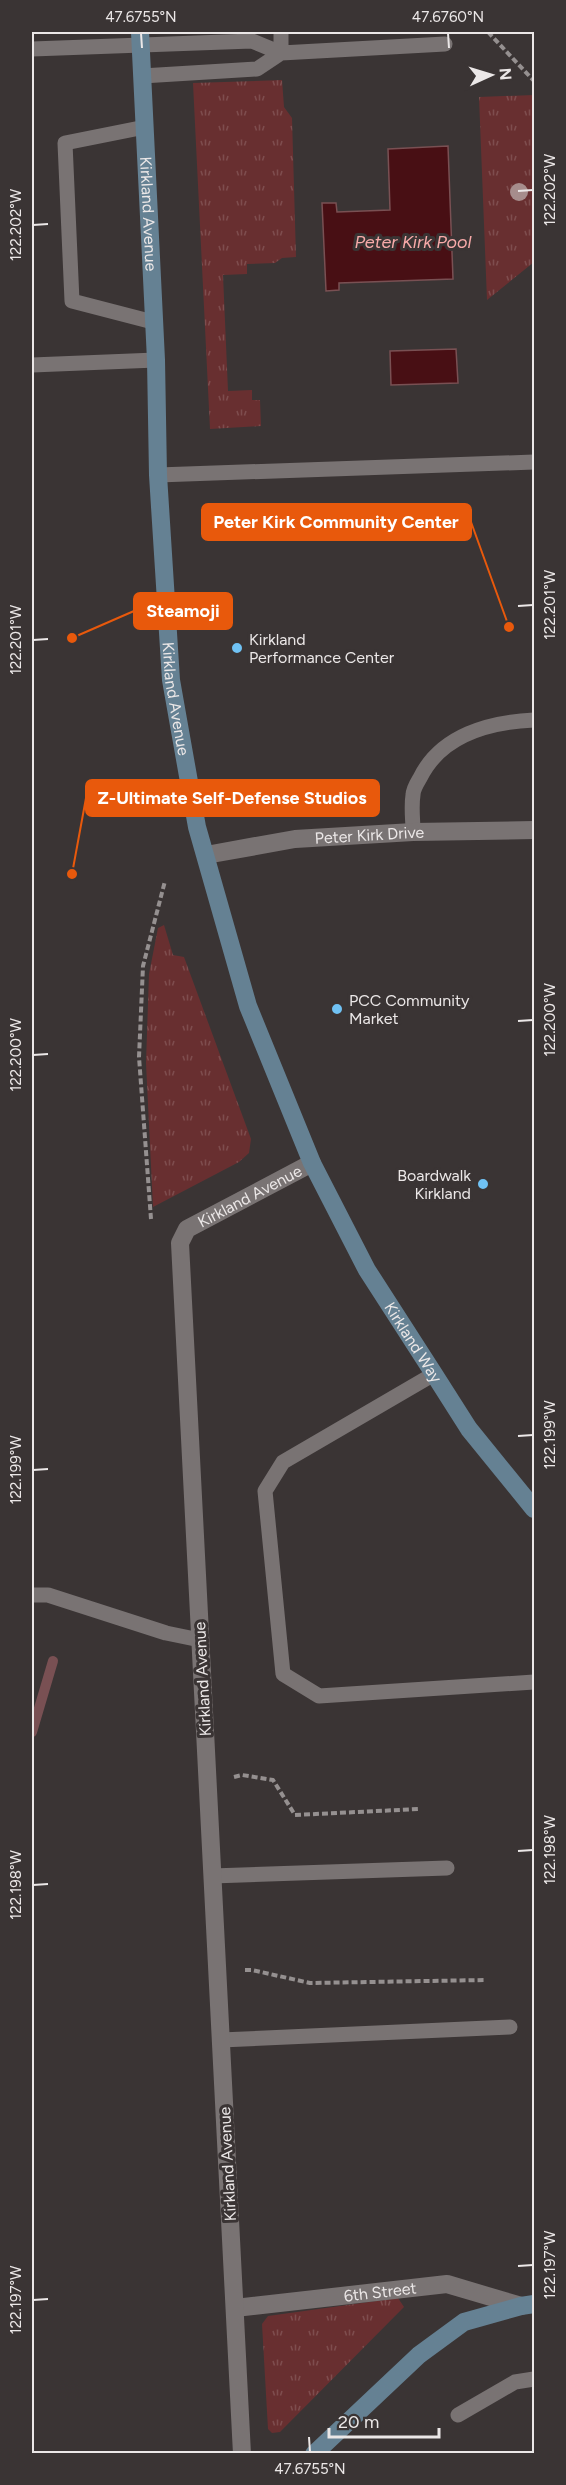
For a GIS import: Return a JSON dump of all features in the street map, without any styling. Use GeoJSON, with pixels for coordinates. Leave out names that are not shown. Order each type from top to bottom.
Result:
{"type":"FeatureCollection","features":[{"type":"Feature","properties":{"kind":"main road","name":"Kirkland Avenue"},"geometry":{"type":"LineString","coordinates":[[140,39],[156,360],[158,475],[171,680],[197,827],[248,1006],[312,1163]]}},
{"type":"Feature","properties":{"kind":"main road","name":"Kirkland Way"},"geometry":{"type":"LineString","coordinates":[[312,1163],[367,1270],[469,1429],[534,1509]]}},
{"type":"Feature","properties":{"kind":"main road","name":"6th Street"},"geometry":{"type":"LineString","coordinates":[[314,2454],[418,2355],[464,2322],[528,2305]]}},
{"type":"Feature","properties":{"kind":"street","name":"Peter Kirk Drive"},"geometry":{"type":"LineString","coordinates":[[206,855],[295,839],[413,832],[534,830]]}},
{"type":"Feature","properties":{"kind":"street","name":"Kirkland Avenue"},"geometry":{"type":"LineString","coordinates":[[242,2454],[180,1243],[187,1229],[312,1163]]}},
{"type":"Feature","properties":{"kind":"street","name":"6th Street"},"geometry":{"type":"LineString","coordinates":[[235,2308],[447,2284],[528,2305]]}},
{"type":"Feature","properties":{"kind":"lane"},"geometry":{"type":"LineString","coordinates":[[281,32],[282,53]]}},
{"type":"Feature","properties":{"kind":"lane"},"geometry":{"type":"LineString","coordinates":[[32,49],[140,39],[252,41],[282,53],[445,44]]}},
{"type":"Feature","properties":{"kind":"lane"},"geometry":{"type":"LineString","coordinates":[[142,76],[257,69],[282,53]]}},
{"type":"Feature","properties":{"kind":"lane"},"geometry":{"type":"LineString","coordinates":[[145,127],[65,143],[72,302],[153,322]]}},
{"type":"Feature","properties":{"kind":"lane"},"geometry":{"type":"LineString","coordinates":[[32,365],[156,360]]}},
{"type":"Feature","properties":{"kind":"lane"},"geometry":{"type":"LineString","coordinates":[[158,475],[534,462]]}},
{"type":"Feature","properties":{"kind":"lane"},"geometry":{"type":"LineString","coordinates":[[413,832],[412,793],[426,766],[449,743],[479,729],[515,721],[534,720]]}},
{"type":"Feature","properties":{"kind":"lane"},"geometry":{"type":"LineString","coordinates":[[434,1374],[283,1462],[265,1491],[283,1674],[319,1696],[534,1682]]}},
{"type":"Feature","properties":{"kind":"lane"},"geometry":{"type":"LineString","coordinates":[[32,1595],[48,1595],[166,1633],[200,1640]]}},
{"type":"Feature","properties":{"kind":"lane"},"geometry":{"type":"LineString","coordinates":[[212,1876],[447,1868]]}},
{"type":"Feature","properties":{"kind":"lane"},"geometry":{"type":"LineString","coordinates":[[221,2040],[510,2027]]}},
{"type":"Feature","properties":{"kind":"lane"},"geometry":{"type":"LineString","coordinates":[[458,2415],[515,2382],[534,2379]]}},
{"type":"Feature","properties":{"kind":"path"},"geometry":{"type":"LineString","coordinates":[[488,32],[534,81]]}},
{"type":"Feature","properties":{"kind":"path"},"geometry":{"type":"LineString","coordinates":[[151,1219],[139,1045],[143,966],[165,881]]}},
{"type":"Feature","properties":{"kind":"path"},"geometry":{"type":"LineString","coordinates":[[207,1780],[242,1775],[273,1780],[295,1815],[419,1809]]}},
{"type":"Feature","properties":{"kind":"path"},"geometry":{"type":"LineString","coordinates":[[217,1973],[252,1970],[310,1983],[486,1980]]}},
{"type":"Feature","properties":{"kind":"green space"},"geometry":{"type":"Polygon","coordinates":[[[282,80],[284,107],[292,118],[296,257],[282,258],[275,263],[247,264],[247,274],[223,275],[228,391],[252,390],[252,400],[260,400],[261,426],[210,429],[193,83],[282,80]]]}},
{"type":"Feature","properties":{"kind":"green space"},"geometry":{"type":"Polygon","coordinates":[[[534,95],[534,262],[487,300],[479,97],[534,95]]]}},
{"type":"Feature","properties":{"kind":"green space"},"geometry":{"type":"Polygon","coordinates":[[[164,925],[173,955],[184,957],[251,1139],[249,1153],[239,1162],[153,1207],[146,1063],[149,974],[158,928],[164,925]]]}},
{"type":"Feature","properties":{"kind":"green space"},"geometry":{"type":"Polygon","coordinates":[[[398,2298],[404,2307],[280,2432],[272,2433],[268,2429],[262,2324],[268,2316],[398,2298]]]}},
{"type":"Feature","properties":{"kind":"water","name":"Peter Kirk Pool"},"geometry":{"type":"Polygon","coordinates":[[[448,146],[453,279],[339,283],[339,290],[326,291],[322,203],[336,203],[337,212],[390,210],[388,149],[448,146]]]}},
{"type":"Feature","properties":{"kind":"water"},"geometry":{"type":"Polygon","coordinates":[[[456,349],[458,383],[391,385],[390,351],[456,349]]]}},
{"type":"Feature","properties":{"kind":"waterway"},"geometry":{"type":"LineString","coordinates":[[32,1732],[53,1661]]}},
{"type":"Feature","properties":{"kind":"place","name":"Peter Kirk Community Center"},"geometry":{"type":"Point","coordinates":[509,627]}},
{"type":"Feature","properties":{"kind":"place","name":"Steamoji"},"geometry":{"type":"Point","coordinates":[72,638]}},
{"type":"Feature","properties":{"kind":"place","name":"Kirkland Performance Center"},"geometry":{"type":"Point","coordinates":[237,648]}},
{"type":"Feature","properties":{"kind":"place","name":"Z-Ultimate Self-Defense Studios"},"geometry":{"type":"Point","coordinates":[72,874]}},
{"type":"Feature","properties":{"kind":"place","name":"PCC Community Market"},"geometry":{"type":"Point","coordinates":[337,1009]}},
{"type":"Feature","properties":{"kind":"place","name":"Boardwalk Kirkland"},"geometry":{"type":"Point","coordinates":[483,1184]}}]}
